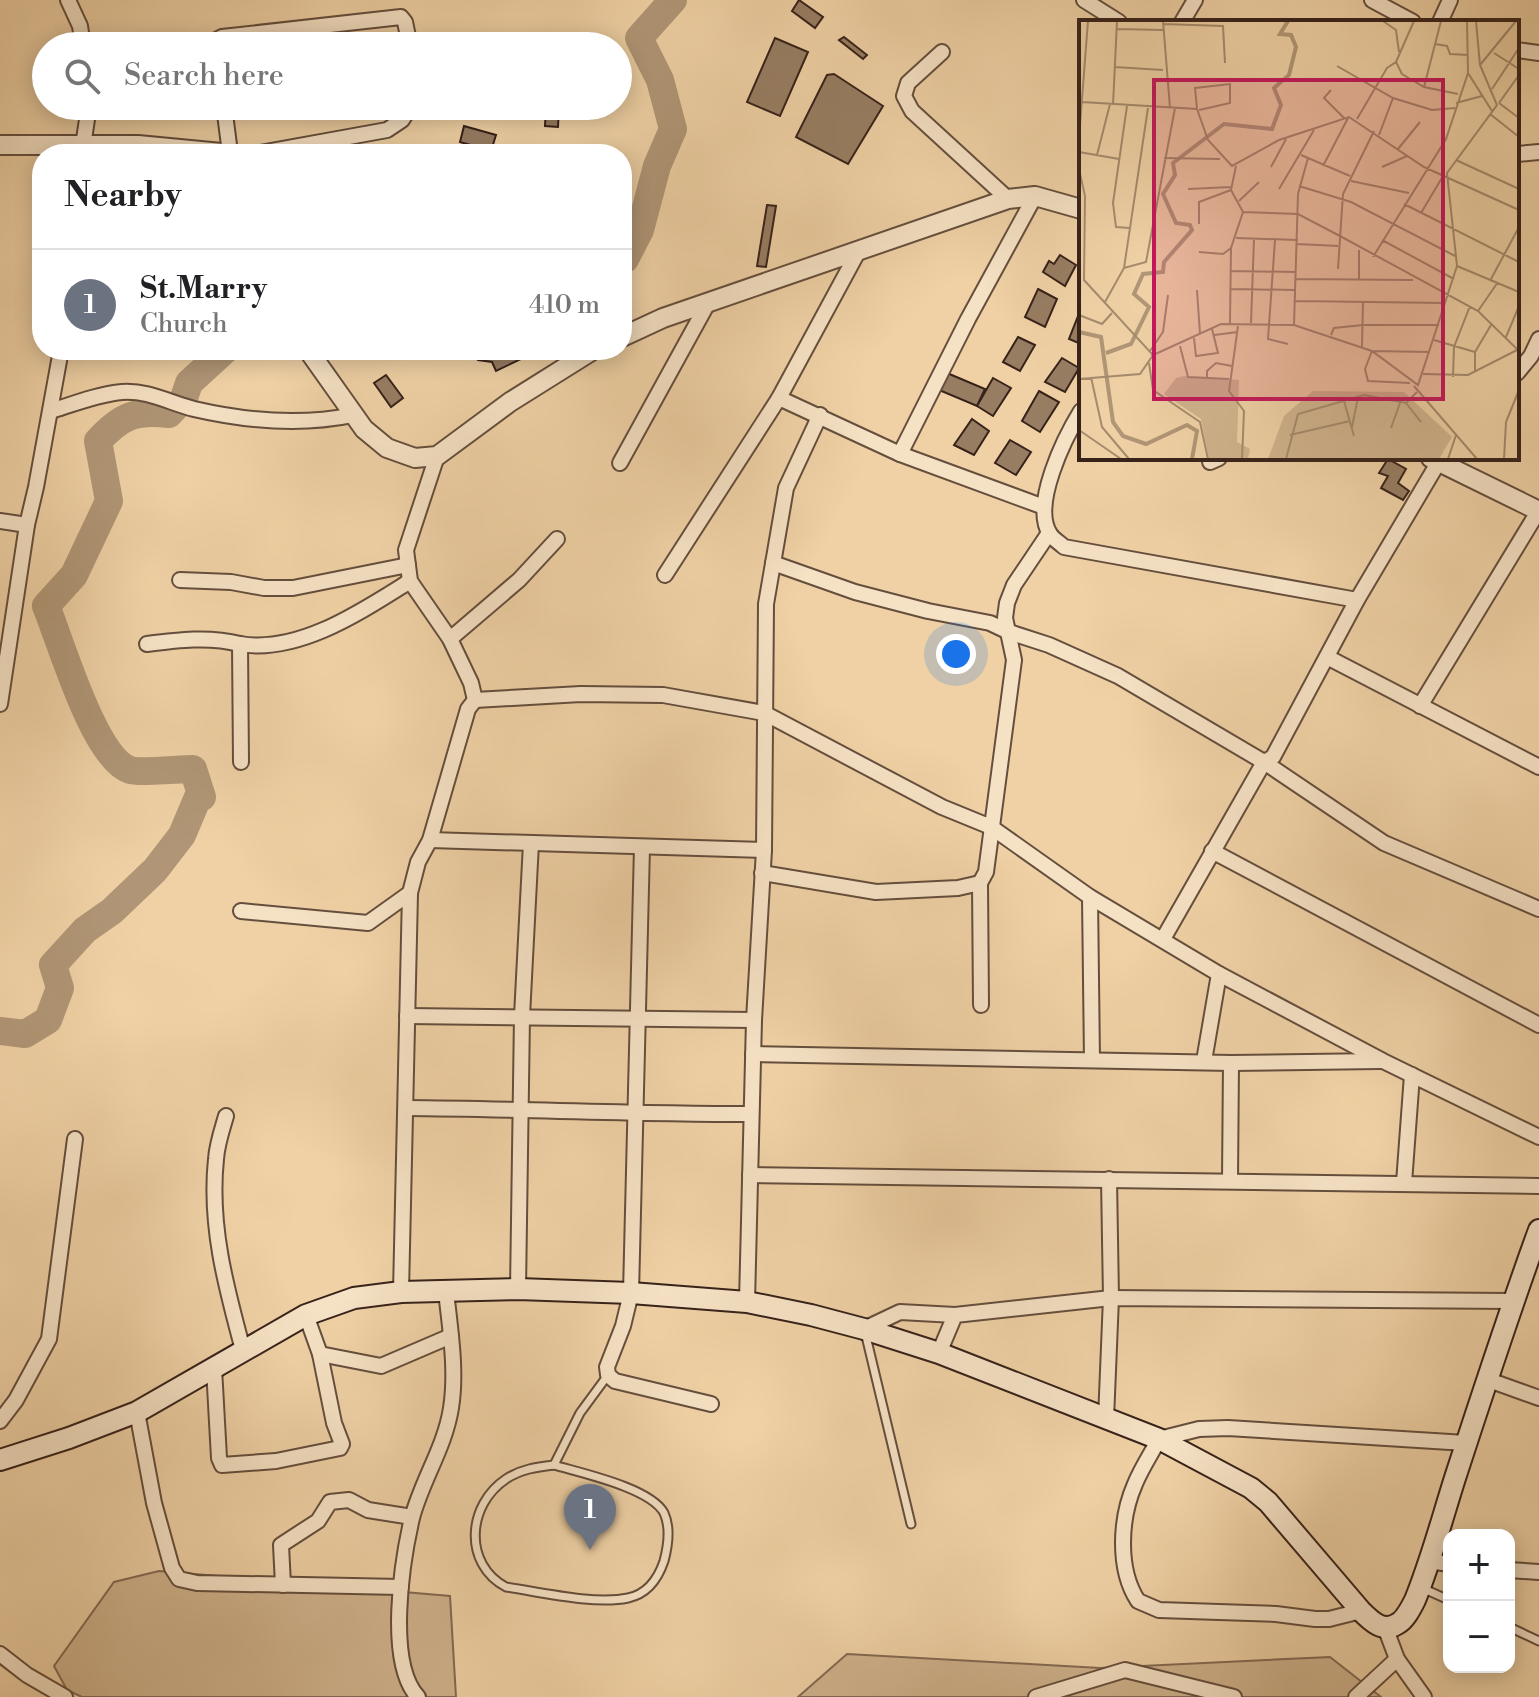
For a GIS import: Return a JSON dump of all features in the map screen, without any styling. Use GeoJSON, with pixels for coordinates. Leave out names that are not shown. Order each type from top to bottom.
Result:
{"type":"FeatureCollection","features":[{"type":"Feature","properties":{"kind":"main road"},"geometry":{"type":"LineString","coordinates":[[0,1460],[137,1412],[306,1315],[354,1298],[401,1292],[518,1289],[631,1293],[747,1302],[864,1329],[939,1353],[1159,1439],[1251,1488],[1268,1502],[1361,1611],[1375,1624],[1395,1626],[1403,1620],[1420,1587],[1439,1563],[1466,1443],[1539,1230]]}},
{"type":"Feature","properties":{"kind":"street"},"geometry":{"type":"LineString","coordinates":[[68,0],[81,32]]}},
{"type":"Feature","properties":{"kind":"street"},"geometry":{"type":"LineString","coordinates":[[1084,0],[1116,20]]}},
{"type":"Feature","properties":{"kind":"street"},"geometry":{"type":"LineString","coordinates":[[1183,20],[1195,0]]}},
{"type":"Feature","properties":{"kind":"street"},"geometry":{"type":"LineString","coordinates":[[1372,0],[1409,20]]}},
{"type":"Feature","properties":{"kind":"street"},"geometry":{"type":"LineString","coordinates":[[1441,20],[1450,0]]}},
{"type":"Feature","properties":{"kind":"street"},"geometry":{"type":"LineString","coordinates":[[267,32],[401,17],[407,32]]}},
{"type":"Feature","properties":{"kind":"street"},"geometry":{"type":"LineString","coordinates":[[1519,50],[1539,53]]}},
{"type":"Feature","properties":{"kind":"street"},"geometry":{"type":"LineString","coordinates":[[942,52],[908,83],[904,96],[912,111],[1008,199]]}},
{"type":"Feature","properties":{"kind":"street"},"geometry":{"type":"LineString","coordinates":[[83,144],[87,120]]}},
{"type":"Feature","properties":{"kind":"street"},"geometry":{"type":"LineString","coordinates":[[226,120],[230,144]]}},
{"type":"Feature","properties":{"kind":"street"},"geometry":{"type":"LineString","coordinates":[[310,144],[387,130],[402,120]]}},
{"type":"Feature","properties":{"kind":"street"},"geometry":{"type":"LineString","coordinates":[[0,145],[32,145]]}},
{"type":"Feature","properties":{"kind":"street"},"geometry":{"type":"LineString","coordinates":[[1519,154],[1539,152]]}},
{"type":"Feature","properties":{"kind":"street"},"geometry":{"type":"LineString","coordinates":[[900,454],[1035,196]]}},
{"type":"Feature","properties":{"kind":"street"},"geometry":{"type":"LineString","coordinates":[[632,332],[663,318],[1008,199],[1035,196],[1079,207]]}},
{"type":"Feature","properties":{"kind":"street"},"geometry":{"type":"LineString","coordinates":[[665,575],[779,398],[859,250]]}},
{"type":"Feature","properties":{"kind":"street"},"geometry":{"type":"LineString","coordinates":[[620,463],[708,303]]}},
{"type":"Feature","properties":{"kind":"street"},"geometry":{"type":"LineString","coordinates":[[1519,371],[1539,339]]}},
{"type":"Feature","properties":{"kind":"street"},"geometry":{"type":"LineString","coordinates":[[0,704],[27,525],[59,360]]}},
{"type":"Feature","properties":{"kind":"street"},"geometry":{"type":"LineString","coordinates":[[315,360],[364,429],[387,448],[415,458],[437,456],[510,402],[577,360]]}},
{"type":"Feature","properties":{"kind":"street"},"geometry":{"type":"LineString","coordinates":[[51,411],[122,392],[142,393],[252,420],[306,421],[353,415]]}},
{"type":"Feature","properties":{"kind":"street"},"geometry":{"type":"LineString","coordinates":[[779,398],[900,454],[1044,507]]}},
{"type":"Feature","properties":{"kind":"street"},"geometry":{"type":"LineString","coordinates":[[1079,414],[1063,441],[1044,507],[1049,533],[1064,547],[1357,600]]}},
{"type":"Feature","properties":{"kind":"street"},"geometry":{"type":"LineString","coordinates":[[747,1302],[754,1020],[764,850],[766,604],[786,488],[820,415]]}},
{"type":"Feature","properties":{"kind":"street"},"geometry":{"type":"LineString","coordinates":[[437,456],[406,550],[410,581],[450,639],[471,683],[475,700]]}},
{"type":"Feature","properties":{"kind":"street"},"geometry":{"type":"LineString","coordinates":[[1163,939],[1264,762],[1273,757],[1357,600],[1438,460],[1539,511],[1420,706]]}},
{"type":"Feature","properties":{"kind":"street"},"geometry":{"type":"LineString","coordinates":[[0,521],[27,525]]}},
{"type":"Feature","properties":{"kind":"street"},"geometry":{"type":"LineString","coordinates":[[981,1005],[980,883],[986,872],[1014,660],[1005,618],[1007,603],[1014,585],[1049,533]]}},
{"type":"Feature","properties":{"kind":"street"},"geometry":{"type":"LineString","coordinates":[[450,639],[519,580],[557,539]]}},
{"type":"Feature","properties":{"kind":"street"},"geometry":{"type":"LineString","coordinates":[[773,563],[855,592],[990,623],[1118,676],[1264,762],[1384,843],[1539,909]]}},
{"type":"Feature","properties":{"kind":"street"},"geometry":{"type":"LineString","coordinates":[[180,580],[293,588],[408,565]]}},
{"type":"Feature","properties":{"kind":"street"},"geometry":{"type":"LineString","coordinates":[[147,644],[190,639],[224,640],[255,647],[279,645],[350,619],[410,581]]}},
{"type":"Feature","properties":{"kind":"street"},"geometry":{"type":"LineString","coordinates":[[240,644],[241,762]]}},
{"type":"Feature","properties":{"kind":"street"},"geometry":{"type":"LineString","coordinates":[[1327,657],[1539,767]]}},
{"type":"Feature","properties":{"kind":"street"},"geometry":{"type":"LineString","coordinates":[[401,1292],[410,893],[418,862],[430,840],[468,709],[475,700],[581,694],[663,695],[764,713],[942,807],[991,827],[1090,897],[1219,974],[1383,1061],[1539,1137]]}},
{"type":"Feature","properties":{"kind":"street"},"geometry":{"type":"LineString","coordinates":[[430,840],[764,850]]}},
{"type":"Feature","properties":{"kind":"street"},"geometry":{"type":"LineString","coordinates":[[518,1289],[522,1016],[531,843]]}},
{"type":"Feature","properties":{"kind":"street"},"geometry":{"type":"LineString","coordinates":[[642,847],[631,1293],[623,1326],[607,1367],[608,1375],[615,1381],[711,1404]]}},
{"type":"Feature","properties":{"kind":"street"},"geometry":{"type":"LineString","coordinates":[[1212,851],[1539,1025]]}},
{"type":"Feature","properties":{"kind":"street"},"geometry":{"type":"LineString","coordinates":[[762,873],[876,892],[958,888],[980,883]]}},
{"type":"Feature","properties":{"kind":"street"},"geometry":{"type":"LineString","coordinates":[[241,911],[368,923],[410,893]]}},
{"type":"Feature","properties":{"kind":"street"},"geometry":{"type":"LineString","coordinates":[[1090,897],[1092,1060]]}},
{"type":"Feature","properties":{"kind":"street"},"geometry":{"type":"LineString","coordinates":[[1204,1061],[1219,974]]}},
{"type":"Feature","properties":{"kind":"street"},"geometry":{"type":"LineString","coordinates":[[407,1016],[754,1020]]}},
{"type":"Feature","properties":{"kind":"street"},"geometry":{"type":"LineString","coordinates":[[753,1054],[1231,1063],[1383,1061]]}},
{"type":"Feature","properties":{"kind":"street"},"geometry":{"type":"LineString","coordinates":[[1230,1180],[1231,1063]]}},
{"type":"Feature","properties":{"kind":"street"},"geometry":{"type":"LineString","coordinates":[[1404,1183],[1412,1075]]}},
{"type":"Feature","properties":{"kind":"street"},"geometry":{"type":"LineString","coordinates":[[406,1108],[751,1114]]}},
{"type":"Feature","properties":{"kind":"street"},"geometry":{"type":"LineString","coordinates":[[226,1116],[216,1156],[216,1229],[222,1271],[243,1350]]}},
{"type":"Feature","properties":{"kind":"street"},"geometry":{"type":"LineString","coordinates":[[0,1421],[16,1400],[49,1339],[75,1139]]}},
{"type":"Feature","properties":{"kind":"street"},"geometry":{"type":"LineString","coordinates":[[750,1175],[1539,1186]]}},
{"type":"Feature","properties":{"kind":"street"},"geometry":{"type":"LineString","coordinates":[[1106,1419],[1111,1298],[1109,1179]]}},
{"type":"Feature","properties":{"kind":"street"},"geometry":{"type":"LineString","coordinates":[[418,1697],[404,1674],[400,1651],[401,1587],[412,1517],[445,1436],[452,1404],[453,1364],[446,1291]]}},
{"type":"Feature","properties":{"kind":"street"},"geometry":{"type":"LineString","coordinates":[[864,1329],[900,1312],[955,1315],[1111,1298],[1513,1301]]}},
{"type":"Feature","properties":{"kind":"street"},"geometry":{"type":"LineString","coordinates":[[214,1368],[220,1462],[226,1466],[330,1452],[342,1446],[334,1423],[320,1354],[306,1315]]}},
{"type":"Feature","properties":{"kind":"street"},"geometry":{"type":"LineString","coordinates":[[939,1353],[955,1315]]}},
{"type":"Feature","properties":{"kind":"street"},"geometry":{"type":"LineString","coordinates":[[320,1354],[381,1366],[451,1336]]}},
{"type":"Feature","properties":{"kind":"street"},"geometry":{"type":"LineString","coordinates":[[1486,1379],[1539,1398]]}},
{"type":"Feature","properties":{"kind":"street"},"geometry":{"type":"LineString","coordinates":[[137,1412],[154,1503],[172,1568],[179,1579],[197,1583],[401,1587]]}},
{"type":"Feature","properties":{"kind":"street"},"geometry":{"type":"LineString","coordinates":[[1361,1611],[1315,1619],[1276,1614],[1159,1610],[1138,1601],[1127,1576],[1123,1537],[1129,1498],[1159,1439],[1199,1429],[1228,1428],[1466,1443]]}},
{"type":"Feature","properties":{"kind":"street"},"geometry":{"type":"LineString","coordinates":[[283,1585],[281,1545],[318,1521],[330,1502],[349,1500],[368,1510],[412,1517]]}},
{"type":"Feature","properties":{"kind":"street"},"geometry":{"type":"LineString","coordinates":[[1515,1570],[1539,1572]]}},
{"type":"Feature","properties":{"kind":"street"},"geometry":{"type":"LineString","coordinates":[[1385,1627],[1397,1659],[1424,1697]]}},
{"type":"Feature","properties":{"kind":"street"},"geometry":{"type":"LineString","coordinates":[[0,1654],[27,1675],[65,1697]]}},
{"type":"Feature","properties":{"kind":"street"},"geometry":{"type":"LineString","coordinates":[[1356,1697],[1397,1659]]}},
{"type":"Feature","properties":{"kind":"street"},"geometry":{"type":"LineString","coordinates":[[1036,1697],[1084,1690],[1125,1670],[1234,1697]]}},
{"type":"Feature","properties":{"kind":"lane"},"geometry":{"type":"LineString","coordinates":[[864,1329],[911,1524]]}},
{"type":"Feature","properties":{"kind":"lane"},"geometry":{"type":"LineString","coordinates":[[554,1465],[580,1413],[608,1375]]}},
{"type":"Feature","properties":{"kind":"lane"},"geometry":{"type":"LineString","coordinates":[[554,1465],[652,1499],[663,1513],[669,1530],[668,1547],[660,1574],[647,1590],[630,1598],[607,1600],[506,1587],[494,1581],[480,1563],[475,1541],[478,1518],[488,1495],[506,1479],[529,1468],[554,1465]]}},
{"type":"Feature","properties":{"kind":"lane"},"geometry":{"type":"LineString","coordinates":[[1420,1587],[1443,1597]]}},
{"type":"Feature","properties":{"kind":"lane"},"geometry":{"type":"LineString","coordinates":[[1515,1630],[1539,1641]]}},
{"type":"Feature","properties":{"kind":"shaded area"},"geometry":{"type":"Polygon","coordinates":[[[159,1571],[450,1596],[456,1697],[82,1697],[67,1690],[54,1666],[114,1582],[159,1571]]]}},
{"type":"Feature","properties":{"kind":"shaded area"},"geometry":{"type":"Polygon","coordinates":[[[847,1654],[1100,1668],[1330,1657],[1381,1697],[798,1697],[847,1654]]]}},
{"type":"Feature","properties":{"kind":"building"},"geometry":{"type":"Polygon","coordinates":[[[799,0],[823,17],[815,28],[792,11],[799,0]]]}},
{"type":"Feature","properties":{"kind":"building"},"geometry":{"type":"Polygon","coordinates":[[[844,37],[867,55],[863,59],[839,40],[844,37]]]}},
{"type":"Feature","properties":{"kind":"building"},"geometry":{"type":"Polygon","coordinates":[[[775,38],[808,52],[780,116],[747,102],[775,38]]]}},
{"type":"Feature","properties":{"kind":"building"},"geometry":{"type":"Polygon","coordinates":[[[834,74],[883,106],[848,164],[796,137],[827,75],[834,74]]]}},
{"type":"Feature","properties":{"kind":"building"},"geometry":{"type":"Polygon","coordinates":[[[545,120],[558,120],[558,127],[545,126],[545,120]]]}},
{"type":"Feature","properties":{"kind":"building"},"geometry":{"type":"Polygon","coordinates":[[[464,126],[496,135],[493,144],[460,142],[464,126]]]}},
{"type":"Feature","properties":{"kind":"building"},"geometry":{"type":"Polygon","coordinates":[[[767,205],[776,206],[766,267],[757,266],[767,205]]]}},
{"type":"Feature","properties":{"kind":"building"},"geometry":{"type":"Polygon","coordinates":[[[1060,255],[1076,265],[1065,286],[1043,272],[1049,261],[1054,264],[1060,255]]]}},
{"type":"Feature","properties":{"kind":"building"},"geometry":{"type":"Polygon","coordinates":[[[1038,289],[1057,299],[1045,327],[1025,317],[1038,289]]]}},
{"type":"Feature","properties":{"kind":"building"},"geometry":{"type":"Polygon","coordinates":[[[1079,314],[1079,343],[1069,339],[1079,314]]]}},
{"type":"Feature","properties":{"kind":"building"},"geometry":{"type":"Polygon","coordinates":[[[1018,337],[1035,345],[1020,371],[1003,362],[1018,337]]]}},
{"type":"Feature","properties":{"kind":"building"},"geometry":{"type":"Polygon","coordinates":[[[1062,358],[1079,368],[1065,392],[1045,382],[1062,358]]]}},
{"type":"Feature","properties":{"kind":"building"},"geometry":{"type":"Polygon","coordinates":[[[478,360],[519,360],[496,371],[492,362],[478,360]]]}},
{"type":"Feature","properties":{"kind":"building"},"geometry":{"type":"Polygon","coordinates":[[[947,373],[985,389],[977,406],[939,390],[947,373]]]}},
{"type":"Feature","properties":{"kind":"building"},"geometry":{"type":"Polygon","coordinates":[[[386,375],[403,398],[391,407],[374,383],[386,375]]]}},
{"type":"Feature","properties":{"kind":"building"},"geometry":{"type":"Polygon","coordinates":[[[993,378],[1011,388],[993,416],[977,406],[993,378]]]}},
{"type":"Feature","properties":{"kind":"building"},"geometry":{"type":"Polygon","coordinates":[[[1039,391],[1059,402],[1040,432],[1022,421],[1039,391]]]}},
{"type":"Feature","properties":{"kind":"building"},"geometry":{"type":"Polygon","coordinates":[[[972,419],[989,431],[974,455],[954,445],[972,419]]]}},
{"type":"Feature","properties":{"kind":"building"},"geometry":{"type":"Polygon","coordinates":[[[1010,440],[1031,452],[1016,475],[995,463],[1010,440]]]}},
{"type":"Feature","properties":{"kind":"building"},"geometry":{"type":"Polygon","coordinates":[[[1387,460],[1406,469],[1398,483],[1409,491],[1403,500],[1381,488],[1388,476],[1379,473],[1387,460]]]}},
{"type":"Feature","properties":{"kind":"waterway"},"geometry":{"type":"LineString","coordinates":[[632,245],[640,230],[657,166],[673,129],[660,80],[639,38],[673,0]]}},
{"type":"Feature","properties":{"kind":"waterway"},"geometry":{"type":"LineString","coordinates":[[0,1031],[25,1034],[48,1020],[60,988],[53,965],[85,930],[112,911],[155,870],[182,835],[198,797],[202,797],[193,769],[135,771],[117,761],[104,744],[80,697],[46,606],[74,575],[109,501],[98,441],[129,417],[147,413],[169,414],[184,398],[189,383],[214,360]]}},
{"type":"Feature","properties":{"kind":"place","name":"St.Marry"},"geometry":{"type":"Point","coordinates":[590,1550]}}]}
